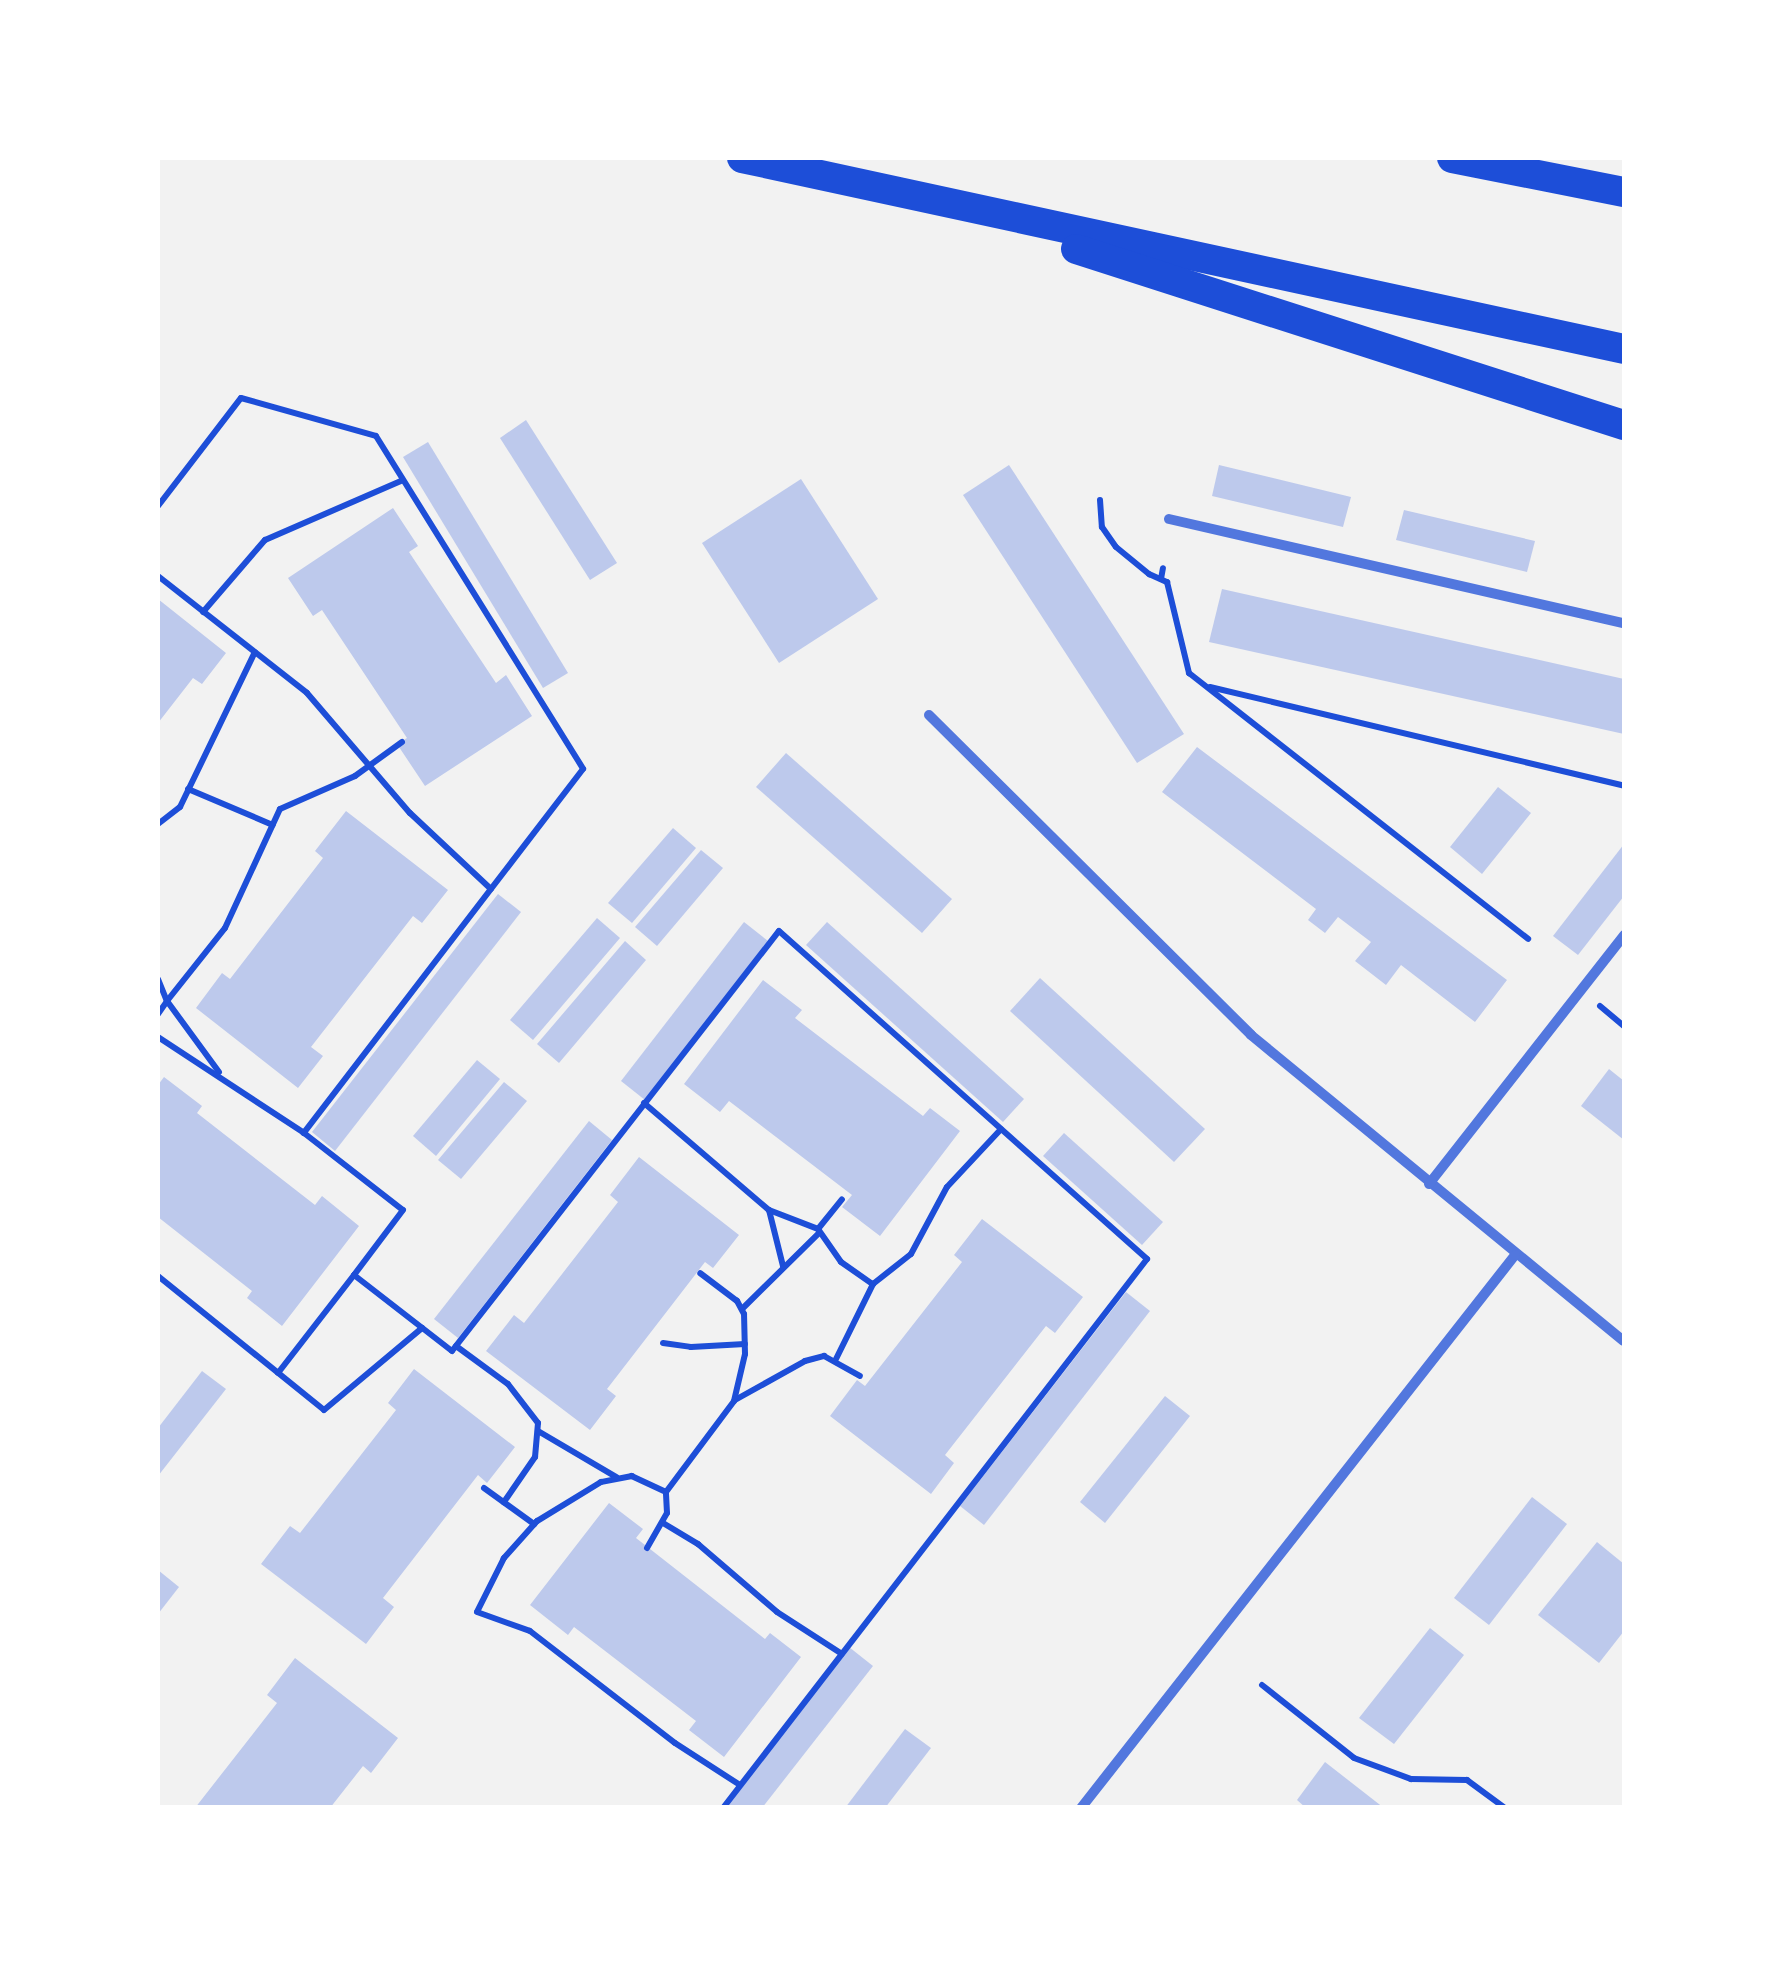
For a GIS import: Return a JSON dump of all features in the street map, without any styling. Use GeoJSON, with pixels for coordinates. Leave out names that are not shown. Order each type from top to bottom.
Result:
{"type":"FeatureCollection","features":[{"type":"Feature","properties":{"kind":"highway"},"geometry":{"type":"LineString","coordinates":[[742,158],[1624,349]]}},
{"type":"Feature","properties":{"kind":"highway"},"geometry":{"type":"LineString","coordinates":[[1452,158],[1624,192]]}},
{"type":"Feature","properties":{"kind":"highway"},"geometry":{"type":"LineString","coordinates":[[906,195],[1624,425]]}},
{"type":"Feature","properties":{"kind":"street"},"geometry":{"type":"LineString","coordinates":[[1169,519],[1624,623]]}},
{"type":"Feature","properties":{"kind":"street"},"geometry":{"type":"LineString","coordinates":[[929,716],[1251,1035],[1624,1341]]}},
{"type":"Feature","properties":{"kind":"street"},"geometry":{"type":"LineString","coordinates":[[1429,1184],[1624,934]]}},
{"type":"Feature","properties":{"kind":"street"},"geometry":{"type":"LineString","coordinates":[[1082,1808],[1515,1255]]}},
{"type":"Feature","properties":{"kind":"path"},"geometry":{"type":"LineString","coordinates":[[158,506],[241,398],[376,436],[582,769],[304,1133]]}},
{"type":"Feature","properties":{"kind":"path"},"geometry":{"type":"LineString","coordinates":[[203,612],[265,540],[403,480]]}},
{"type":"Feature","properties":{"kind":"path"},"geometry":{"type":"LineString","coordinates":[[1100,500],[1102,527],[1116,547],[1167,582],[1188,674],[1528,939]]}},
{"type":"Feature","properties":{"kind":"path"},"geometry":{"type":"LineString","coordinates":[[1161,580],[1163,568]]}},
{"type":"Feature","properties":{"kind":"path"},"geometry":{"type":"LineString","coordinates":[[158,576],[306,693],[410,813],[491,889]]}},
{"type":"Feature","properties":{"kind":"path"},"geometry":{"type":"LineString","coordinates":[[158,824],[180,806],[255,652]]}},
{"type":"Feature","properties":{"kind":"path"},"geometry":{"type":"LineString","coordinates":[[1204,685],[1624,786]]}},
{"type":"Feature","properties":{"kind":"path"},"geometry":{"type":"LineString","coordinates":[[158,1014],[224,928],[280,809],[369,766],[402,742]]}},
{"type":"Feature","properties":{"kind":"path"},"geometry":{"type":"LineString","coordinates":[[188,789],[273,826]]}},
{"type":"Feature","properties":{"kind":"path"},"geometry":{"type":"LineString","coordinates":[[354,1275],[452,1351],[778,932],[1147,1260],[723,1808]]}},
{"type":"Feature","properties":{"kind":"path"},"geometry":{"type":"LineString","coordinates":[[158,979],[168,1001],[222,1076]]}},
{"type":"Feature","properties":{"kind":"path"},"geometry":{"type":"LineString","coordinates":[[1600,1006],[1624,1026]]}},
{"type":"Feature","properties":{"kind":"path"},"geometry":{"type":"LineString","coordinates":[[158,1038],[222,1076],[304,1133],[403,1210],[278,1373]]}},
{"type":"Feature","properties":{"kind":"path"},"geometry":{"type":"LineString","coordinates":[[191,1058],[200,1045]]}},
{"type":"Feature","properties":{"kind":"path"},"geometry":{"type":"LineString","coordinates":[[644,1103],[769,1210],[819,1231],[842,1262],[873,1284]]}},
{"type":"Feature","properties":{"kind":"path"},"geometry":{"type":"LineString","coordinates":[[836,1359],[873,1284],[911,1254],[946,1187],[1001,1130]]}},
{"type":"Feature","properties":{"kind":"path"},"geometry":{"type":"LineString","coordinates":[[742,1310],[819,1231],[842,1199]]}},
{"type":"Feature","properties":{"kind":"path"},"geometry":{"type":"LineString","coordinates":[[769,1210],[783,1267]]}},
{"type":"Feature","properties":{"kind":"path"},"geometry":{"type":"LineString","coordinates":[[700,1273],[737,1301],[742,1310],[745,1344],[734,1400]]}},
{"type":"Feature","properties":{"kind":"path"},"geometry":{"type":"LineString","coordinates":[[158,1276],[324,1410],[422,1328]]}},
{"type":"Feature","properties":{"kind":"path"},"geometry":{"type":"LineString","coordinates":[[663,1342],[691,1346],[745,1344]]}},
{"type":"Feature","properties":{"kind":"path"},"geometry":{"type":"LineString","coordinates":[[456,1346],[508,1384],[526,1403],[538,1431],[535,1457],[504,1502]]}},
{"type":"Feature","properties":{"kind":"path"},"geometry":{"type":"LineString","coordinates":[[647,1548],[663,1523],[666,1492],[734,1400],[805,1361],[824,1356],[836,1359],[860,1376]]}},
{"type":"Feature","properties":{"kind":"path"},"geometry":{"type":"LineString","coordinates":[[538,1431],[617,1477],[648,1480],[666,1492]]}},
{"type":"Feature","properties":{"kind":"path"},"geometry":{"type":"LineString","coordinates":[[617,1477],[573,1496],[534,1524],[504,1558],[478,1612],[530,1631],[674,1743],[740,1785]]}},
{"type":"Feature","properties":{"kind":"path"},"geometry":{"type":"LineString","coordinates":[[484,1488],[534,1524]]}},
{"type":"Feature","properties":{"kind":"path"},"geometry":{"type":"LineString","coordinates":[[663,1523],[698,1544],[778,1612],[842,1654]]}},
{"type":"Feature","properties":{"kind":"path"},"geometry":{"type":"LineString","coordinates":[[1262,1685],[1327,1739],[1368,1765],[1412,1778],[1467,1780],[1504,1808]]}},
{"type":"Feature","properties":{"kind":"path"},"geometry":{"type":"LineString","coordinates":[[1484,1808],[1492,1797]]}},
{"type":"Feature","properties":{"kind":"building"},"geometry":{"type":"Polygon","coordinates":[[[526,420],[617,563],[590,580],[500,438],[526,420]]]}},
{"type":"Feature","properties":{"kind":"building"},"geometry":{"type":"Polygon","coordinates":[[[428,442],[568,673],[543,688],[403,457],[428,442]]]}},
{"type":"Feature","properties":{"kind":"building"},"geometry":{"type":"Polygon","coordinates":[[[1009,465],[1184,734],[1137,763],[963,495],[1009,465]]]}},
{"type":"Feature","properties":{"kind":"building"},"geometry":{"type":"Polygon","coordinates":[[[1219,465],[1351,497],[1343,527],[1212,496],[1219,465]]]}},
{"type":"Feature","properties":{"kind":"building"},"geometry":{"type":"Polygon","coordinates":[[[801,479],[878,599],[779,663],[702,543],[801,479]]]}},
{"type":"Feature","properties":{"kind":"building"},"geometry":{"type":"Polygon","coordinates":[[[393,508],[418,546],[409,552],[496,683],[506,675],[532,716],[425,786],[397,744],[407,738],[322,610],[313,616],[288,578],[393,508]]]}},
{"type":"Feature","properties":{"kind":"building"},"geometry":{"type":"Polygon","coordinates":[[[1404,510],[1535,541],[1527,572],[1396,540],[1404,510]]]}},
{"type":"Feature","properties":{"kind":"building"},"geometry":{"type":"Polygon","coordinates":[[[1222,589],[1624,679],[1624,734],[1209,642],[1222,589]]]}},
{"type":"Feature","properties":{"kind":"building"},"geometry":{"type":"Polygon","coordinates":[[[158,599],[226,653],[202,684],[193,678],[158,723],[158,599]]]}},
{"type":"Feature","properties":{"kind":"building"},"geometry":{"type":"Polygon","coordinates":[[[1197,747],[1507,980],[1475,1022],[1401,965],[1386,985],[1355,961],[1371,942],[1338,917],[1325,933],[1308,920],[1316,909],[1162,792],[1197,747]]]}},
{"type":"Feature","properties":{"kind":"building"},"geometry":{"type":"Polygon","coordinates":[[[786,753],[952,899],[922,933],[756,787],[786,753]]]}},
{"type":"Feature","properties":{"kind":"building"},"geometry":{"type":"Polygon","coordinates":[[[1498,787],[1531,813],[1482,874],[1450,847],[1498,787]]]}},
{"type":"Feature","properties":{"kind":"building"},"geometry":{"type":"Polygon","coordinates":[[[346,811],[448,890],[422,923],[413,916],[311,1047],[323,1056],[298,1088],[196,1008],[222,973],[230,979],[323,858],[315,851],[346,811]]]}},
{"type":"Feature","properties":{"kind":"building"},"geometry":{"type":"Polygon","coordinates":[[[673,828],[696,848],[632,923],[608,903],[673,828]]]}},
{"type":"Feature","properties":{"kind":"building"},"geometry":{"type":"Polygon","coordinates":[[[1624,844],[1624,896],[1578,955],[1553,936],[1624,844]]]}},
{"type":"Feature","properties":{"kind":"building"},"geometry":{"type":"Polygon","coordinates":[[[701,850],[723,868],[657,946],[635,927],[701,850]]]}},
{"type":"Feature","properties":{"kind":"building"},"geometry":{"type":"Polygon","coordinates":[[[498,894],[521,912],[335,1151],[312,1132],[498,894]]]}},
{"type":"Feature","properties":{"kind":"building"},"geometry":{"type":"Polygon","coordinates":[[[597,918],[620,938],[533,1040],[510,1020],[597,918]]]}},
{"type":"Feature","properties":{"kind":"building"},"geometry":{"type":"Polygon","coordinates":[[[744,922],[768,941],[645,1100],[621,1081],[744,922]]]}},
{"type":"Feature","properties":{"kind":"building"},"geometry":{"type":"Polygon","coordinates":[[[827,922],[1024,1099],[1003,1122],[806,945],[827,922]]]}},
{"type":"Feature","properties":{"kind":"building"},"geometry":{"type":"Polygon","coordinates":[[[625,941],[646,960],[559,1063],[537,1044],[625,941]]]}},
{"type":"Feature","properties":{"kind":"building"},"geometry":{"type":"Polygon","coordinates":[[[1040,978],[1205,1129],[1174,1162],[1010,1011],[1040,978]]]}},
{"type":"Feature","properties":{"kind":"building"},"geometry":{"type":"Polygon","coordinates":[[[763,980],[802,1010],[795,1018],[923,1116],[930,1108],[960,1131],[880,1236],[842,1207],[852,1195],[729,1101],[720,1112],[684,1084],[763,980]]]}},
{"type":"Feature","properties":{"kind":"building"},"geometry":{"type":"Polygon","coordinates":[[[477,1060],[500,1079],[436,1156],[413,1136],[477,1060]]]}},
{"type":"Feature","properties":{"kind":"building"},"geometry":{"type":"Polygon","coordinates":[[[1609,1069],[1624,1081],[1624,1140],[1581,1106],[1609,1069]]]}},
{"type":"Feature","properties":{"kind":"building"},"geometry":{"type":"Polygon","coordinates":[[[164,1077],[202,1106],[197,1113],[315,1205],[322,1196],[359,1226],[282,1326],[247,1298],[252,1291],[158,1217],[158,1085],[164,1077]]]}},
{"type":"Feature","properties":{"kind":"building"},"geometry":{"type":"Polygon","coordinates":[[[504,1082],[527,1101],[461,1179],[438,1160],[504,1082]]]}},
{"type":"Feature","properties":{"kind":"building"},"geometry":{"type":"Polygon","coordinates":[[[589,1121],[612,1140],[458,1338],[434,1319],[589,1121]]]}},
{"type":"Feature","properties":{"kind":"building"},"geometry":{"type":"Polygon","coordinates":[[[1064,1133],[1163,1222],[1142,1245],[1043,1156],[1064,1133]]]}},
{"type":"Feature","properties":{"kind":"building"},"geometry":{"type":"Polygon","coordinates":[[[639,1157],[739,1235],[713,1268],[705,1262],[607,1389],[616,1396],[590,1430],[486,1351],[514,1315],[524,1323],[618,1202],[610,1195],[639,1157]]]}},
{"type":"Feature","properties":{"kind":"building"},"geometry":{"type":"Polygon","coordinates":[[[982,1219],[1083,1297],[1055,1333],[1046,1326],[945,1455],[954,1463],[931,1494],[830,1416],[857,1380],[865,1386],[962,1262],[954,1255],[982,1219]]]}},
{"type":"Feature","properties":{"kind":"building"},"geometry":{"type":"Polygon","coordinates":[[[1126,1292],[1150,1311],[984,1525],[960,1506],[1126,1292]]]}},
{"type":"Feature","properties":{"kind":"building"},"geometry":{"type":"Polygon","coordinates":[[[414,1369],[515,1447],[487,1483],[478,1475],[383,1598],[394,1607],[366,1644],[261,1564],[290,1526],[300,1533],[396,1410],[388,1403],[414,1369]]]}},
{"type":"Feature","properties":{"kind":"building"},"geometry":{"type":"Polygon","coordinates":[[[202,1371],[226,1389],[158,1476],[158,1428],[202,1371]]]}},
{"type":"Feature","properties":{"kind":"building"},"geometry":{"type":"Polygon","coordinates":[[[1165,1396],[1190,1416],[1105,1523],[1080,1502],[1165,1396]]]}},
{"type":"Feature","properties":{"kind":"building"},"geometry":{"type":"Polygon","coordinates":[[[1532,1497],[1567,1524],[1489,1625],[1454,1598],[1532,1497]]]}},
{"type":"Feature","properties":{"kind":"building"},"geometry":{"type":"Polygon","coordinates":[[[609,1503],[643,1529],[636,1538],[765,1639],[770,1633],[801,1657],[724,1757],[689,1730],[696,1721],[574,1627],[568,1635],[530,1605],[609,1503]]]}},
{"type":"Feature","properties":{"kind":"building"},"geometry":{"type":"Polygon","coordinates":[[[1597,1542],[1624,1564],[1624,1631],[1599,1663],[1538,1615],[1597,1542]]]}},
{"type":"Feature","properties":{"kind":"building"},"geometry":{"type":"Polygon","coordinates":[[[158,1570],[179,1587],[158,1614],[158,1570]]]}},
{"type":"Feature","properties":{"kind":"building"},"geometry":{"type":"Polygon","coordinates":[[[1430,1628],[1464,1655],[1394,1744],[1359,1718],[1430,1628]]]}},
{"type":"Feature","properties":{"kind":"building"},"geometry":{"type":"Polygon","coordinates":[[[849,1647],[873,1666],[762,1808],[723,1808],[849,1647]]]}},
{"type":"Feature","properties":{"kind":"building"},"geometry":{"type":"Polygon","coordinates":[[[295,1658],[398,1738],[371,1773],[363,1766],[330,1808],[195,1808],[277,1703],[267,1695],[295,1658]]]}},
{"type":"Feature","properties":{"kind":"building"},"geometry":{"type":"Polygon","coordinates":[[[905,1729],[931,1748],[885,1808],[845,1808],[905,1729]]]}},
{"type":"Feature","properties":{"kind":"building"},"geometry":{"type":"Polygon","coordinates":[[[1325,1762],[1384,1808],[1306,1808],[1297,1800],[1325,1762]]]}}]}
